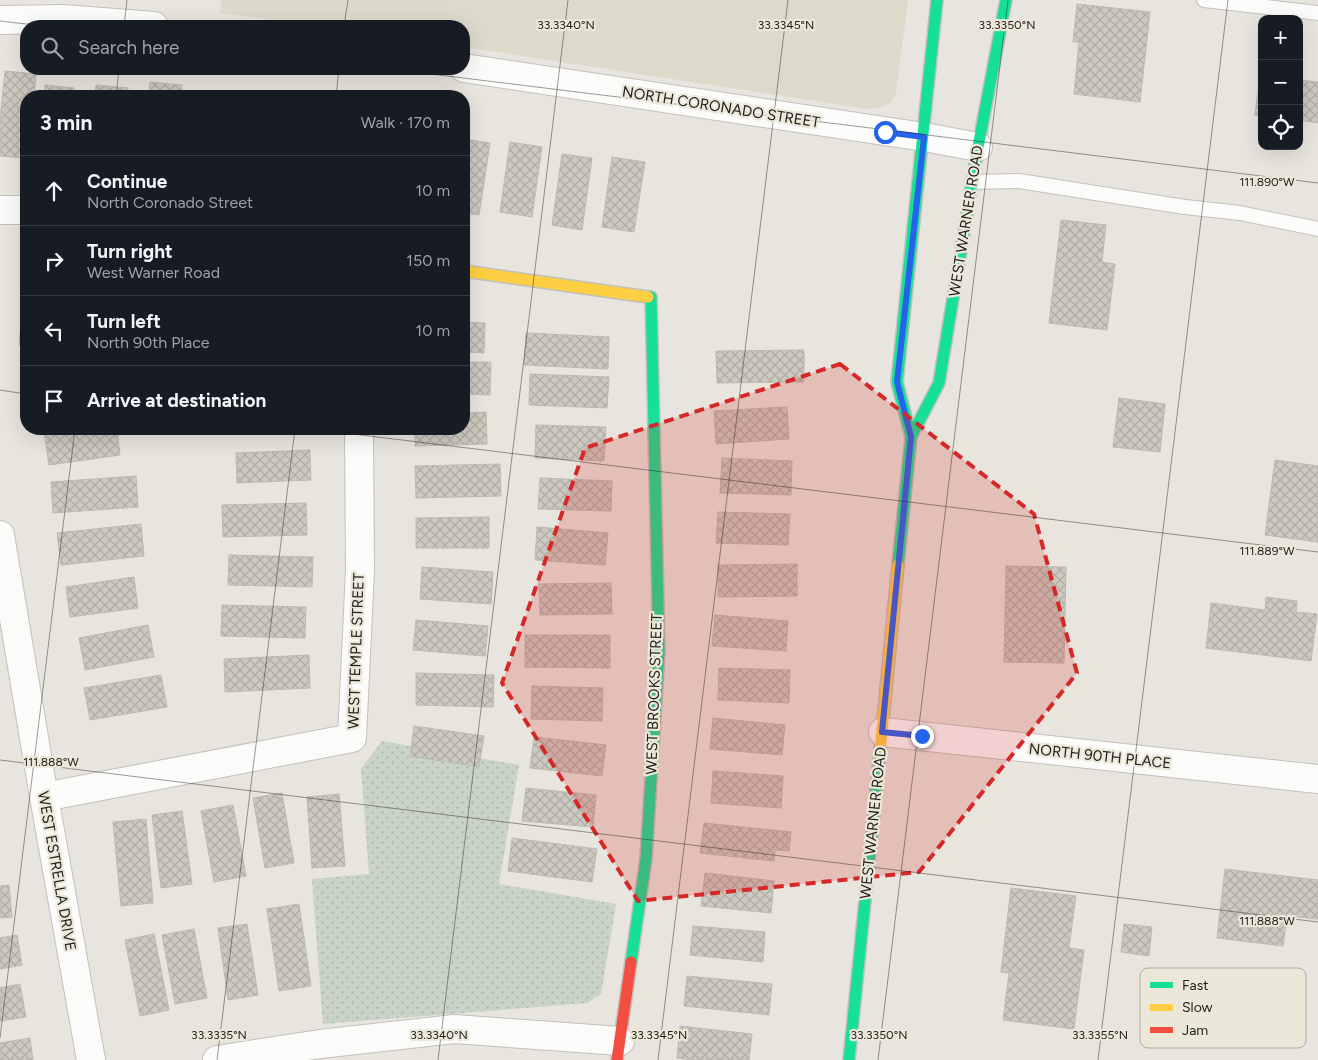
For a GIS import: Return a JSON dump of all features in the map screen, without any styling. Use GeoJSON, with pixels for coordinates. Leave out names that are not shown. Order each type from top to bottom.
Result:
{"type":"FeatureCollection","features":[{"type":"Feature","properties":{"kind":"main road","name":"WEST WARNER ROAD"},"geometry":{"type":"LineString","coordinates":[[849,1060],[911,437],[897,382],[937,0]]}},
{"type":"Feature","properties":{"kind":"main road","name":"WEST WARNER ROAD"},"geometry":{"type":"LineString","coordinates":[[911,437],[939,383],[978,147],[1006,0]]}},
{"type":"Feature","properties":{"kind":"main road","name":"WEST BROOKS STREET"},"geometry":{"type":"LineString","coordinates":[[470,272],[651,297],[659,651],[646,859],[618,1051]]}},
{"type":"Feature","properties":{"kind":"street"},"geometry":{"type":"LineString","coordinates":[[0,20],[77,20]]}},
{"type":"Feature","properties":{"kind":"street","name":"NORTH CORONADO STREET"},"geometry":{"type":"LineString","coordinates":[[470,69],[924,137],[978,147]]}},
{"type":"Feature","properties":{"kind":"street"},"geometry":{"type":"LineString","coordinates":[[0,210],[20,210]]}},
{"type":"Feature","properties":{"kind":"street","name":"WEST TEMPLE STREET"},"geometry":{"type":"LineString","coordinates":[[44,797],[352,738],[360,570],[359,435]]}},
{"type":"Feature","properties":{"kind":"street","name":"WEST ESTRELLA DRIVE"},"geometry":{"type":"LineString","coordinates":[[0,535],[91,1060]]}},
{"type":"Feature","properties":{"kind":"street","name":"NORTH 90TH PLACE"},"geometry":{"type":"LineString","coordinates":[[882,732],[1318,779]]}},
{"type":"Feature","properties":{"kind":"street"},"geometry":{"type":"LineString","coordinates":[[217,1060],[320,1044],[454,1029],[618,1051]]}},
{"type":"Feature","properties":{"kind":"lane"},"geometry":{"type":"LineString","coordinates":[[1204,0],[1318,13]]}},
{"type":"Feature","properties":{"kind":"lane"},"geometry":{"type":"LineString","coordinates":[[972,182],[1019,181],[1176,206],[1240,213],[1318,229]]}},
{"type":"Feature","properties":{"kind":"highlighted area"},"geometry":{"type":"Polygon","coordinates":[[[840,364],[1034,514],[1077,673],[919,872],[638,901],[502,683],[585,448],[840,364]]]}},
{"type":"Feature","properties":{"kind":"shaded area"},"geometry":{"type":"Polygon","coordinates":[[[221,0],[908,0],[896,93],[891,102],[881,107],[868,109],[470,48],[470,20],[273,20],[220,13],[221,0]]]}},
{"type":"Feature","properties":{"kind":"shaded area"},"geometry":{"type":"Polygon","coordinates":[[[382,741],[519,765],[499,884],[616,904],[601,994],[587,1003],[323,1024],[312,879],[369,874],[361,769],[382,741]]]}},
{"type":"Feature","properties":{"kind":"building"},"geometry":{"type":"Polygon","coordinates":[[[1077,4],[1150,12],[1140,102],[1074,94],[1079,42],[1073,42],[1077,4]]]}},
{"type":"Feature","properties":{"kind":"building"},"geometry":{"type":"Polygon","coordinates":[[[5,71],[20,72],[20,75],[36,75],[35,90],[20,90],[20,158],[0,156],[0,119],[5,71]]]}},
{"type":"Feature","properties":{"kind":"building"},"geometry":{"type":"Polygon","coordinates":[[[1303,80],[1318,82],[1318,123],[1303,121],[1303,80]]]}},
{"type":"Feature","properties":{"kind":"building"},"geometry":{"type":"Polygon","coordinates":[[[150,82],[182,85],[182,90],[149,90],[150,82]]]}},
{"type":"Feature","properties":{"kind":"building"},"geometry":{"type":"Polygon","coordinates":[[[45,85],[74,88],[74,90],[45,90],[45,85]]]}},
{"type":"Feature","properties":{"kind":"building"},"geometry":{"type":"Polygon","coordinates":[[[96,85],[128,88],[128,90],[96,90],[96,85]]]}},
{"type":"Feature","properties":{"kind":"building"},"geometry":{"type":"Polygon","coordinates":[[[1258,91],[1258,115],[1255,115],[1258,91]]]}},
{"type":"Feature","properties":{"kind":"building"},"geometry":{"type":"Polygon","coordinates":[[[470,140],[490,143],[479,215],[470,214],[470,140]]]}},
{"type":"Feature","properties":{"kind":"building"},"geometry":{"type":"Polygon","coordinates":[[[510,142],[542,147],[532,217],[500,212],[510,142]]]}},
{"type":"Feature","properties":{"kind":"building"},"geometry":{"type":"Polygon","coordinates":[[[562,154],[592,158],[582,230],[552,225],[562,154]]]}},
{"type":"Feature","properties":{"kind":"building"},"geometry":{"type":"Polygon","coordinates":[[[612,157],[645,162],[634,232],[602,227],[612,157]]]}},
{"type":"Feature","properties":{"kind":"building"},"geometry":{"type":"Polygon","coordinates":[[[1061,220],[1106,225],[1102,262],[1115,264],[1107,330],[1049,323],[1061,220]]]}},
{"type":"Feature","properties":{"kind":"building"},"geometry":{"type":"Polygon","coordinates":[[[470,322],[485,323],[484,353],[470,352],[470,322]]]}},
{"type":"Feature","properties":{"kind":"building"},"geometry":{"type":"Polygon","coordinates":[[[526,333],[609,337],[608,369],[524,365],[526,333]]]}},
{"type":"Feature","properties":{"kind":"building"},"geometry":{"type":"Polygon","coordinates":[[[804,350],[804,382],[717,383],[716,351],[804,350]]]}},
{"type":"Feature","properties":{"kind":"building"},"geometry":{"type":"Polygon","coordinates":[[[470,362],[491,362],[490,395],[470,394],[470,362]]]}},
{"type":"Feature","properties":{"kind":"building"},"geometry":{"type":"Polygon","coordinates":[[[530,374],[609,377],[607,408],[529,405],[530,374]]]}},
{"type":"Feature","properties":{"kind":"building"},"geometry":{"type":"Polygon","coordinates":[[[1119,398],[1165,404],[1160,452],[1113,447],[1119,398]]]}},
{"type":"Feature","properties":{"kind":"building"},"geometry":{"type":"Polygon","coordinates":[[[787,407],[789,439],[716,444],[714,411],[787,407]]]}},
{"type":"Feature","properties":{"kind":"building"},"geometry":{"type":"Polygon","coordinates":[[[486,412],[487,444],[415,446],[415,435],[470,435],[470,413],[486,412]]]}},
{"type":"Feature","properties":{"kind":"building"},"geometry":{"type":"Polygon","coordinates":[[[536,425],[606,427],[604,461],[535,458],[536,425]]]}},
{"type":"Feature","properties":{"kind":"building"},"geometry":{"type":"Polygon","coordinates":[[[44,435],[118,435],[120,455],[49,465],[44,435]]]}},
{"type":"Feature","properties":{"kind":"building"},"geometry":{"type":"Polygon","coordinates":[[[310,450],[311,480],[237,483],[236,453],[310,450]]]}},
{"type":"Feature","properties":{"kind":"building"},"geometry":{"type":"Polygon","coordinates":[[[722,458],[792,461],[791,495],[720,493],[722,458]]]}},
{"type":"Feature","properties":{"kind":"building"},"geometry":{"type":"Polygon","coordinates":[[[1275,460],[1318,466],[1318,542],[1265,535],[1275,460]]]}},
{"type":"Feature","properties":{"kind":"building"},"geometry":{"type":"Polygon","coordinates":[[[500,464],[501,496],[416,498],[415,466],[500,464]]]}},
{"type":"Feature","properties":{"kind":"building"},"geometry":{"type":"Polygon","coordinates":[[[136,476],[138,507],[53,513],[51,482],[136,476]]]}},
{"type":"Feature","properties":{"kind":"building"},"geometry":{"type":"Polygon","coordinates":[[[540,478],[612,481],[611,511],[538,509],[540,478]]]}},
{"type":"Feature","properties":{"kind":"building"},"geometry":{"type":"Polygon","coordinates":[[[306,503],[307,535],[223,537],[222,505],[306,503]]]}},
{"type":"Feature","properties":{"kind":"building"},"geometry":{"type":"Polygon","coordinates":[[[718,512],[790,514],[788,545],[716,543],[718,512]]]}},
{"type":"Feature","properties":{"kind":"building"},"geometry":{"type":"Polygon","coordinates":[[[489,517],[489,548],[416,548],[416,518],[489,517]]]}},
{"type":"Feature","properties":{"kind":"building"},"geometry":{"type":"Polygon","coordinates":[[[141,524],[144,556],[61,565],[57,533],[141,524]]]}},
{"type":"Feature","properties":{"kind":"building"},"geometry":{"type":"Polygon","coordinates":[[[537,527],[608,533],[605,565],[535,560],[537,527]]]}},
{"type":"Feature","properties":{"kind":"building"},"geometry":{"type":"Polygon","coordinates":[[[229,555],[313,557],[312,587],[228,585],[229,555]]]}},
{"type":"Feature","properties":{"kind":"building"},"geometry":{"type":"Polygon","coordinates":[[[797,564],[797,596],[718,597],[718,565],[797,564]]]}},
{"type":"Feature","properties":{"kind":"building"},"geometry":{"type":"Polygon","coordinates":[[[1006,566],[1066,567],[1064,663],[1004,662],[1006,566]]]}},
{"type":"Feature","properties":{"kind":"building"},"geometry":{"type":"Polygon","coordinates":[[[422,567],[493,572],[491,604],[420,599],[422,567]]]}},
{"type":"Feature","properties":{"kind":"building"},"geometry":{"type":"Polygon","coordinates":[[[134,577],[138,608],[70,617],[66,587],[134,577]]]}},
{"type":"Feature","properties":{"kind":"building"},"geometry":{"type":"Polygon","coordinates":[[[611,583],[612,614],[540,615],[539,584],[611,583]]]}},
{"type":"Feature","properties":{"kind":"building"},"geometry":{"type":"Polygon","coordinates":[[[1266,597],[1297,601],[1296,612],[1317,614],[1311,661],[1206,648],[1211,603],[1265,610],[1266,597]]]}},
{"type":"Feature","properties":{"kind":"building"},"geometry":{"type":"Polygon","coordinates":[[[222,605],[306,607],[305,638],[221,636],[222,605]]]}},
{"type":"Feature","properties":{"kind":"building"},"geometry":{"type":"Polygon","coordinates":[[[715,615],[788,621],[786,651],[712,646],[715,615]]]}},
{"type":"Feature","properties":{"kind":"building"},"geometry":{"type":"Polygon","coordinates":[[[416,620],[488,626],[485,656],[413,650],[416,620]]]}},
{"type":"Feature","properties":{"kind":"building"},"geometry":{"type":"Polygon","coordinates":[[[148,625],[154,657],[85,670],[79,638],[148,625]]]}},
{"type":"Feature","properties":{"kind":"building"},"geometry":{"type":"Polygon","coordinates":[[[525,635],[610,635],[610,668],[525,667],[525,635]]]}},
{"type":"Feature","properties":{"kind":"building"},"geometry":{"type":"Polygon","coordinates":[[[309,655],[310,688],[225,692],[224,659],[309,655]]]}},
{"type":"Feature","properties":{"kind":"building"},"geometry":{"type":"Polygon","coordinates":[[[719,668],[790,670],[789,703],[718,700],[719,668]]]}},
{"type":"Feature","properties":{"kind":"building"},"geometry":{"type":"Polygon","coordinates":[[[416,673],[494,675],[493,707],[416,705],[416,673]]]}},
{"type":"Feature","properties":{"kind":"building"},"geometry":{"type":"Polygon","coordinates":[[[161,675],[167,707],[90,720],[84,688],[161,675]]]}},
{"type":"Feature","properties":{"kind":"building"},"geometry":{"type":"Polygon","coordinates":[[[532,686],[603,688],[602,721],[531,719],[532,686]]]}},
{"type":"Feature","properties":{"kind":"building"},"geometry":{"type":"Polygon","coordinates":[[[713,718],[785,725],[782,755],[710,749],[713,718]]]}},
{"type":"Feature","properties":{"kind":"building"},"geometry":{"type":"Polygon","coordinates":[[[414,726],[484,736],[479,767],[410,756],[414,726]]]}},
{"type":"Feature","properties":{"kind":"building"},"geometry":{"type":"Polygon","coordinates":[[[534,737],[606,745],[602,776],[530,768],[534,737]]]}},
{"type":"Feature","properties":{"kind":"building"},"geometry":{"type":"Polygon","coordinates":[[[713,771],[783,776],[781,808],[711,803],[713,771]]]}},
{"type":"Feature","properties":{"kind":"building"},"geometry":{"type":"Polygon","coordinates":[[[526,788],[596,795],[593,827],[522,821],[526,788]]]}},
{"type":"Feature","properties":{"kind":"building"},"geometry":{"type":"Polygon","coordinates":[[[282,793],[294,863],[265,868],[253,798],[282,793]]]}},
{"type":"Feature","properties":{"kind":"building"},"geometry":{"type":"Polygon","coordinates":[[[339,794],[345,866],[312,868],[307,797],[339,794]]]}},
{"type":"Feature","properties":{"kind":"building"},"geometry":{"type":"Polygon","coordinates":[[[233,805],[246,876],[214,882],[201,811],[233,805]]]}},
{"type":"Feature","properties":{"kind":"building"},"geometry":{"type":"Polygon","coordinates":[[[182,811],[192,884],[161,888],[152,815],[182,811]]]}},
{"type":"Feature","properties":{"kind":"building"},"geometry":{"type":"Polygon","coordinates":[[[146,819],[153,903],[121,906],[113,822],[146,819]]]}},
{"type":"Feature","properties":{"kind":"building"},"geometry":{"type":"Polygon","coordinates":[[[704,823],[791,832],[789,851],[775,850],[774,861],[700,853],[704,823]]]}},
{"type":"Feature","properties":{"kind":"building"},"geometry":{"type":"Polygon","coordinates":[[[512,838],[597,849],[592,882],[508,871],[512,838]]]}},
{"type":"Feature","properties":{"kind":"building"},"geometry":{"type":"Polygon","coordinates":[[[1225,869],[1318,880],[1318,919],[1287,916],[1283,946],[1217,938],[1225,869]]]}},
{"type":"Feature","properties":{"kind":"building"},"geometry":{"type":"Polygon","coordinates":[[[705,873],[774,881],[771,913],[701,906],[705,873]]]}},
{"type":"Feature","properties":{"kind":"building"},"geometry":{"type":"Polygon","coordinates":[[[9,885],[12,917],[0,918],[0,886],[9,885]]]}},
{"type":"Feature","properties":{"kind":"building"},"geometry":{"type":"Polygon","coordinates":[[[1011,888],[1076,896],[1069,948],[1084,950],[1074,1029],[1003,1020],[1009,973],[1001,972],[1011,888]]]}},
{"type":"Feature","properties":{"kind":"building"},"geometry":{"type":"Polygon","coordinates":[[[299,904],[311,986],[279,991],[267,909],[299,904]]]}},
{"type":"Feature","properties":{"kind":"building"},"geometry":{"type":"Polygon","coordinates":[[[247,924],[258,995],[228,1000],[218,928],[247,924]]]}},
{"type":"Feature","properties":{"kind":"building"},"geometry":{"type":"Polygon","coordinates":[[[1124,924],[1152,927],[1149,956],[1121,952],[1124,924]]]}},
{"type":"Feature","properties":{"kind":"building"},"geometry":{"type":"Polygon","coordinates":[[[693,926],[765,932],[763,962],[690,955],[693,926]]]}},
{"type":"Feature","properties":{"kind":"building"},"geometry":{"type":"Polygon","coordinates":[[[194,929],[207,998],[175,1004],[162,935],[194,929]]]}},
{"type":"Feature","properties":{"kind":"building"},"geometry":{"type":"Polygon","coordinates":[[[154,934],[169,1010],[140,1016],[125,940],[154,934]]]}},
{"type":"Feature","properties":{"kind":"building"},"geometry":{"type":"Polygon","coordinates":[[[17,935],[22,965],[0,969],[0,938],[17,935]]]}},
{"type":"Feature","properties":{"kind":"building"},"geometry":{"type":"Polygon","coordinates":[[[687,976],[772,984],[769,1015],[684,1006],[687,976]]]}},
{"type":"Feature","properties":{"kind":"building"},"geometry":{"type":"Polygon","coordinates":[[[20,984],[26,1017],[0,1021],[0,988],[20,984]]]}},
{"type":"Feature","properties":{"kind":"building"},"geometry":{"type":"Polygon","coordinates":[[[680,1026],[752,1034],[749,1060],[692,1060],[677,1058],[680,1026]]]}},
{"type":"Feature","properties":{"kind":"building"},"geometry":{"type":"Polygon","coordinates":[[[30,1038],[33,1060],[0,1060],[0,1043],[30,1038]]]}},
{"type":"Feature","properties":{"kind":"traffic: fast"},"geometry":{"type":"LineString","coordinates":[[898,565],[911,437],[897,382],[937,0]]}},
{"type":"Feature","properties":{"kind":"traffic: fast"},"geometry":{"type":"LineString","coordinates":[[911,437],[939,383],[978,147],[1006,0]]}},
{"type":"Feature","properties":{"kind":"traffic: fast"},"geometry":{"type":"LineString","coordinates":[[631,962],[646,859],[659,651],[651,297],[648,297]]}},
{"type":"Feature","properties":{"kind":"traffic: fast"},"geometry":{"type":"LineString","coordinates":[[849,1060],[880,751]]}},
{"type":"Feature","properties":{"kind":"traffic: slow"},"geometry":{"type":"LineString","coordinates":[[470,272],[648,297]]}},
{"type":"Feature","properties":{"kind":"traffic: slow"},"geometry":{"type":"LineString","coordinates":[[880,751],[898,565]]}},
{"type":"Feature","properties":{"kind":"traffic: jam"},"geometry":{"type":"LineString","coordinates":[[617,1060],[631,962]]}},
{"type":"Feature","properties":{"kind":"route"},"geometry":{"type":"LineString","coordinates":[[885,132],[924,137],[897,382],[911,437],[882,732],[922,736]]}}]}
